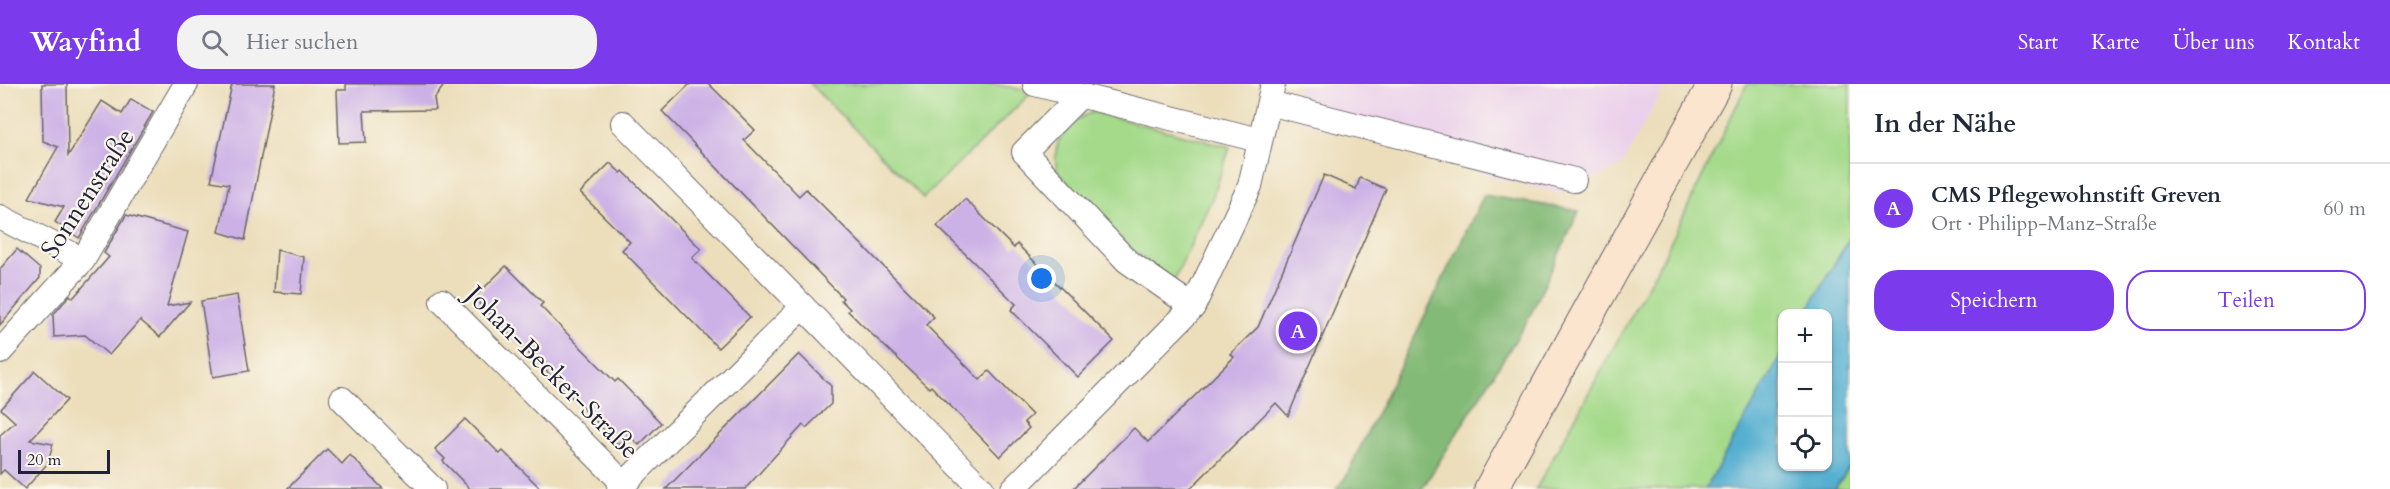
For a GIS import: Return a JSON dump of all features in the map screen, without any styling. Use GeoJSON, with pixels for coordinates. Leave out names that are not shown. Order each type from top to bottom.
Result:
{"type":"FeatureCollection","features":[{"type":"Feature","properties":{"kind":"main road"},"geometry":{"type":"LineString","coordinates":[[1491,489],[1715,84]]}},
{"type":"Feature","properties":{"kind":"street","name":"Sonnenstraße"},"geometry":{"type":"LineString","coordinates":[[0,352],[83,260],[186,84]]}},
{"type":"Feature","properties":{"kind":"street"},"geometry":{"type":"LineString","coordinates":[[1035,84],[1259,140]]}},
{"type":"Feature","properties":{"kind":"street"},"geometry":{"type":"LineString","coordinates":[[1013,489],[1193,307],[1250,186],[1271,93],[1574,180]]}},
{"type":"Feature","properties":{"kind":"street"},"geometry":{"type":"LineString","coordinates":[[1080,96],[1024,152],[1127,261],[1193,307]]}},
{"type":"Feature","properties":{"kind":"street"},"geometry":{"type":"LineString","coordinates":[[623,123],[982,489]]}},
{"type":"Feature","properties":{"kind":"street"},"geometry":{"type":"LineString","coordinates":[[0,217],[83,260]]}},
{"type":"Feature","properties":{"kind":"street","name":"Johan-Becker-Straße"},"geometry":{"type":"LineString","coordinates":[[442,301],[622,486],[803,307]]}},
{"type":"Feature","properties":{"kind":"street"},"geometry":{"type":"LineString","coordinates":[[342,399],[433,489]]}},
{"type":"Feature","properties":{"kind":"shaded area"},"geometry":{"type":"Polygon","coordinates":[[[1299,84],[1666,84],[1621,166],[1559,193],[1494,177],[1291,117],[1299,84]]]}},
{"type":"Feature","properties":{"kind":"green space"},"geometry":{"type":"Polygon","coordinates":[[[810,84],[995,84],[1032,92],[923,198],[810,84]]]}},
{"type":"Feature","properties":{"kind":"green space"},"geometry":{"type":"Polygon","coordinates":[[[1747,84],[1850,84],[1850,237],[1808,309],[1778,309],[1778,361],[1705,489],[1536,489],[1664,256],[1747,84]]]}},
{"type":"Feature","properties":{"kind":"green space"},"geometry":{"type":"Polygon","coordinates":[[[1093,112],[1230,147],[1213,196],[1174,281],[1130,249],[1057,171],[1056,151],[1062,134],[1075,121],[1093,112]]]}},
{"type":"Feature","properties":{"kind":"green space"},"geometry":{"type":"Polygon","coordinates":[[[1484,195],[1579,211],[1528,320],[1422,489],[1336,489],[1345,478],[1484,195]]]}},
{"type":"Feature","properties":{"kind":"green space"},"geometry":{"type":"Polygon","coordinates":[[[1850,466],[1850,489],[1835,489],[1850,466]]]}},
{"type":"Feature","properties":{"kind":"water"},"geometry":{"type":"Polygon","coordinates":[[[1850,237],[1850,466],[1835,489],[1705,489],[1778,361],[1778,471],[1832,471],[1832,309],[1808,309],[1850,237]]]}},
{"type":"Feature","properties":{"kind":"building"},"geometry":{"type":"Polygon","coordinates":[[[42,84],[67,84],[68,156],[102,101],[122,114],[131,99],[153,112],[79,238],[55,222],[64,207],[29,198],[58,147],[43,141],[42,84]]]}},
{"type":"Feature","properties":{"kind":"building"},"geometry":{"type":"Polygon","coordinates":[[[232,84],[275,84],[245,240],[219,232],[229,184],[211,181],[232,84]]]}},
{"type":"Feature","properties":{"kind":"building"},"geometry":{"type":"Polygon","coordinates":[[[346,84],[445,84],[434,99],[436,110],[364,111],[366,142],[339,143],[337,90],[346,90],[346,84]]]}},
{"type":"Feature","properties":{"kind":"building"},"geometry":{"type":"Polygon","coordinates":[[[690,84],[709,84],[755,130],[744,140],[799,196],[806,189],[934,317],[926,325],[980,380],[989,371],[1032,415],[1024,422],[1029,428],[1000,457],[931,386],[929,388],[848,311],[850,309],[841,300],[843,298],[662,111],[690,84]]]}},
{"type":"Feature","properties":{"kind":"building"},"geometry":{"type":"Polygon","coordinates":[[[610,163],[621,173],[623,171],[701,249],[692,258],[750,317],[718,348],[622,250],[630,242],[580,193],[610,163]]]}},
{"type":"Feature","properties":{"kind":"building"},"geometry":{"type":"Polygon","coordinates":[[[1324,175],[1356,189],[1360,178],[1386,189],[1288,416],[1276,403],[1190,489],[1073,489],[1134,428],[1148,442],[1234,357],[1230,354],[1258,327],[1324,175]]]}},
{"type":"Feature","properties":{"kind":"building"},"geometry":{"type":"Polygon","coordinates":[[[965,199],[1014,248],[1017,244],[1114,341],[1078,377],[1011,310],[1016,304],[937,226],[965,199]]]}},
{"type":"Feature","properties":{"kind":"building"},"geometry":{"type":"Polygon","coordinates":[[[126,215],[188,232],[167,306],[190,302],[160,337],[140,320],[109,355],[85,335],[54,337],[53,315],[70,295],[73,298],[109,257],[104,253],[126,215]]]}},
{"type":"Feature","properties":{"kind":"building"},"geometry":{"type":"Polygon","coordinates":[[[17,249],[40,269],[40,278],[0,325],[0,269],[17,249]]]}},
{"type":"Feature","properties":{"kind":"building"},"geometry":{"type":"Polygon","coordinates":[[[277,250],[304,257],[301,294],[274,292],[277,250]]]}},
{"type":"Feature","properties":{"kind":"building"},"geometry":{"type":"Polygon","coordinates":[[[506,266],[543,303],[540,306],[615,382],[618,379],[661,423],[639,445],[629,435],[619,445],[474,298],[506,266]]]}},
{"type":"Feature","properties":{"kind":"building"},"geometry":{"type":"Polygon","coordinates":[[[237,295],[249,371],[213,377],[201,301],[237,295]]]}},
{"type":"Feature","properties":{"kind":"building"},"geometry":{"type":"Polygon","coordinates":[[[799,354],[831,386],[831,404],[806,428],[803,425],[745,489],[666,489],[799,354]]]}},
{"type":"Feature","properties":{"kind":"building"},"geometry":{"type":"Polygon","coordinates":[[[35,371],[67,400],[30,440],[53,444],[48,463],[25,489],[4,470],[0,474],[0,435],[15,422],[1,409],[35,371]]]}},
{"type":"Feature","properties":{"kind":"building"},"geometry":{"type":"Polygon","coordinates":[[[465,419],[500,454],[503,451],[541,489],[470,489],[443,461],[445,459],[435,449],[465,419]]]}},
{"type":"Feature","properties":{"kind":"building"},"geometry":{"type":"Polygon","coordinates":[[[327,449],[342,464],[350,455],[383,489],[287,489],[327,449]]]}},
{"type":"Feature","properties":{"kind":"place","name":"CMS Pflegewohnstift Greven"},"geometry":{"type":"Point","coordinates":[1298,331]}}]}
